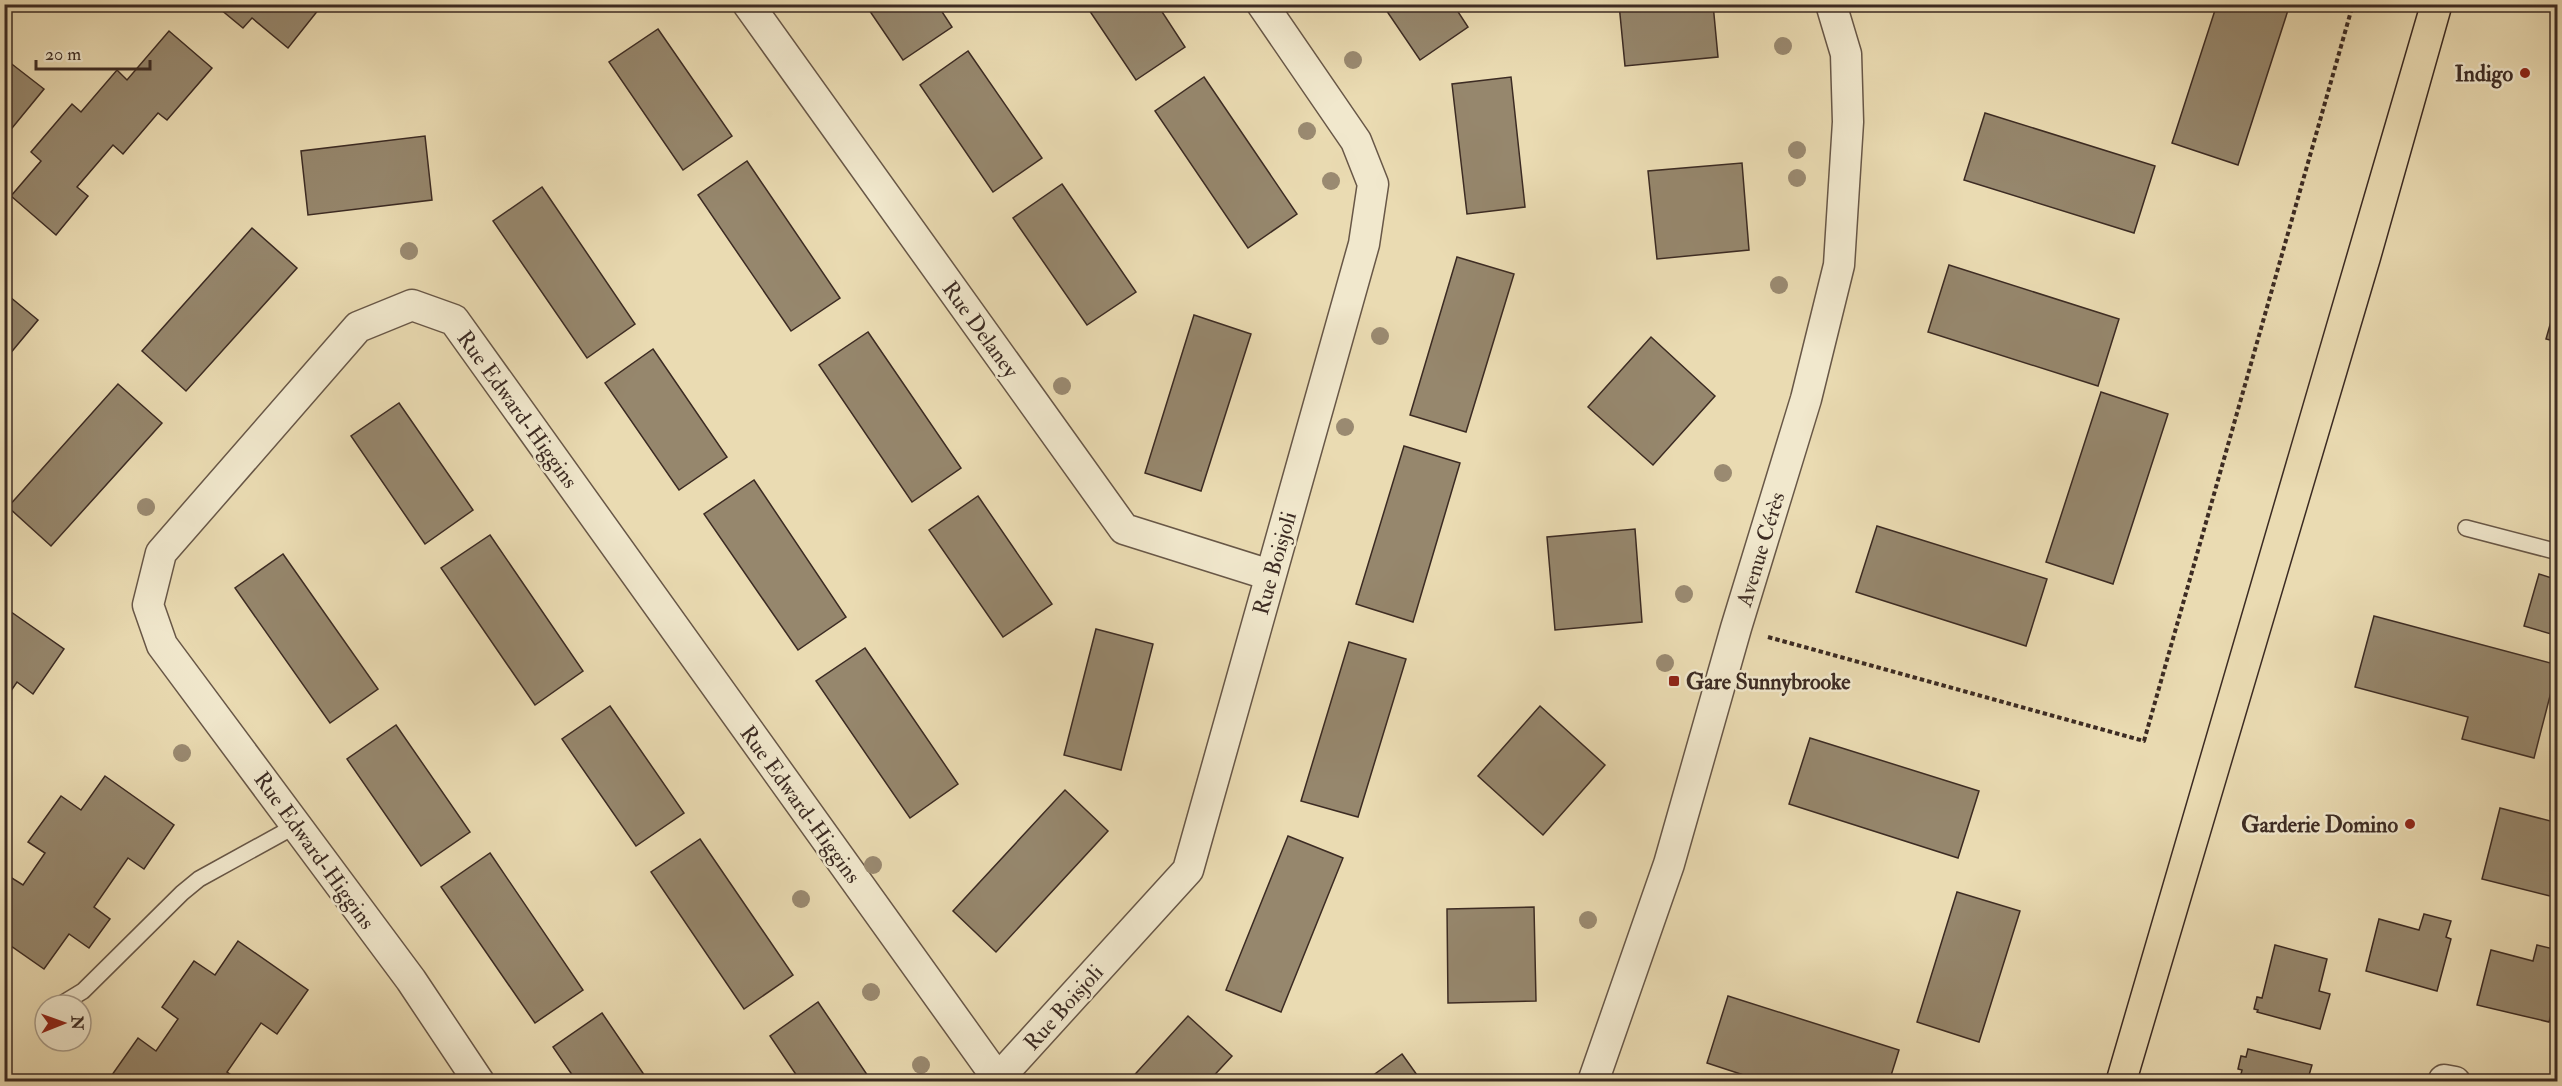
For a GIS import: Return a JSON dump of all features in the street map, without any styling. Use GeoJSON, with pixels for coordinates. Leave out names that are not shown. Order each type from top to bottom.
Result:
{"type":"FeatureCollection","features":[{"type":"Feature","properties":{"kind":"street","name":"Rue Delaney"},"geometry":{"type":"LineString","coordinates":[[748,4],[1124,529],[1270,575]]}},
{"type":"Feature","properties":{"kind":"street","name":"Rue Boisjoli"},"geometry":{"type":"LineString","coordinates":[[997,1080],[1188,870],[1364,244],[1373,184],[1356,141],[1262,4]]}},
{"type":"Feature","properties":{"kind":"street","name":"Avenue Cérès"},"geometry":{"type":"LineString","coordinates":[[1593,1082],[1669,864],[1736,628],[1806,399],[1839,265],[1848,122],[1846,54],[1831,4]]}},
{"type":"Feature","properties":{"kind":"street","name":"Rue Edward-Higgins"},"geometry":{"type":"LineString","coordinates":[[479,1082],[411,980],[162,645],[148,605],[161,553],[358,327],[412,305],[454,320],[997,1080]]}},
{"type":"Feature","properties":{"kind":"lane"},"geometry":{"type":"LineString","coordinates":[[2466,528],[2558,552]]}},
{"type":"Feature","properties":{"kind":"lane"},"geometry":{"type":"LineString","coordinates":[[80,993],[199,879],[297,825]]}},
{"type":"Feature","properties":{"kind":"path"},"geometry":{"type":"LineString","coordinates":[[1736,628],[2144,741],[2353,4]]}},
{"type":"Feature","properties":{"kind":"building"},"geometry":{"type":"Polygon","coordinates":[[[214,4],[323,4],[288,48],[252,18],[243,28],[214,4]]]}},
{"type":"Feature","properties":{"kind":"building"},"geometry":{"type":"Polygon","coordinates":[[[865,4],[937,4],[952,27],[903,60],[865,4]]]}},
{"type":"Feature","properties":{"kind":"building"},"geometry":{"type":"Polygon","coordinates":[[[1085,4],[1157,4],[1185,47],[1136,80],[1085,4]]]}},
{"type":"Feature","properties":{"kind":"building"},"geometry":{"type":"Polygon","coordinates":[[[1382,4],[1453,4],[1468,27],[1420,60],[1382,4]]]}},
{"type":"Feature","properties":{"kind":"building"},"geometry":{"type":"Polygon","coordinates":[[[1619,4],[1713,4],[1718,57],[1625,66],[1619,4]]]}},
{"type":"Feature","properties":{"kind":"building"},"geometry":{"type":"Polygon","coordinates":[[[2217,4],[2290,4],[2238,165],[2172,143],[2217,4]]]}},
{"type":"Feature","properties":{"kind":"building"},"geometry":{"type":"Polygon","coordinates":[[[658,29],[732,136],[683,170],[609,62],[658,29]]]}},
{"type":"Feature","properties":{"kind":"building"},"geometry":{"type":"Polygon","coordinates":[[[169,31],[212,68],[167,120],[158,113],[123,154],[113,145],[77,187],[88,196],[56,235],[11,196],[41,161],[31,152],[72,104],[81,112],[117,70],[127,80],[169,31]]]}},
{"type":"Feature","properties":{"kind":"building"},"geometry":{"type":"Polygon","coordinates":[[[968,51],[1042,158],[993,192],[920,85],[968,51]]]}},
{"type":"Feature","properties":{"kind":"building"},"geometry":{"type":"Polygon","coordinates":[[[4,58],[44,89],[8,133],[4,130],[4,58]]]}},
{"type":"Feature","properties":{"kind":"building"},"geometry":{"type":"Polygon","coordinates":[[[1204,77],[1297,214],[1248,248],[1155,111],[1204,77]]]}},
{"type":"Feature","properties":{"kind":"building"},"geometry":{"type":"Polygon","coordinates":[[[1511,77],[1525,207],[1467,214],[1452,84],[1511,77]]]}},
{"type":"Feature","properties":{"kind":"building"},"geometry":{"type":"Polygon","coordinates":[[[1985,113],[2155,166],[2134,233],[1964,180],[1985,113]]]}},
{"type":"Feature","properties":{"kind":"building"},"geometry":{"type":"Polygon","coordinates":[[[425,136],[432,200],[308,215],[301,151],[425,136]]]}},
{"type":"Feature","properties":{"kind":"building"},"geometry":{"type":"Polygon","coordinates":[[[747,161],[840,298],[791,331],[698,195],[747,161]]]}},
{"type":"Feature","properties":{"kind":"building"},"geometry":{"type":"Polygon","coordinates":[[[1742,163],[1749,250],[1657,259],[1648,171],[1742,163]]]}},
{"type":"Feature","properties":{"kind":"building"},"geometry":{"type":"Polygon","coordinates":[[[1062,184],[1136,292],[1087,325],[1013,218],[1062,184]]]}},
{"type":"Feature","properties":{"kind":"building"},"geometry":{"type":"Polygon","coordinates":[[[542,187],[635,324],[587,358],[493,221],[542,187]]]}},
{"type":"Feature","properties":{"kind":"building"},"geometry":{"type":"Polygon","coordinates":[[[252,228],[297,268],[186,391],[142,351],[252,228]]]}},
{"type":"Feature","properties":{"kind":"building"},"geometry":{"type":"Polygon","coordinates":[[[1457,257],[1514,274],[1466,432],[1410,415],[1457,257]]]}},
{"type":"Feature","properties":{"kind":"building"},"geometry":{"type":"Polygon","coordinates":[[[1949,265],[2119,319],[2098,386],[1928,332],[1949,265]]]}},
{"type":"Feature","properties":{"kind":"building"},"geometry":{"type":"Polygon","coordinates":[[[4,292],[38,320],[4,361],[4,292]]]}},
{"type":"Feature","properties":{"kind":"building"},"geometry":{"type":"Polygon","coordinates":[[[2558,297],[2558,342],[2546,339],[2558,297]]]}},
{"type":"Feature","properties":{"kind":"building"},"geometry":{"type":"Polygon","coordinates":[[[1194,315],[1251,334],[1201,491],[1145,473],[1194,315]]]}},
{"type":"Feature","properties":{"kind":"building"},"geometry":{"type":"Polygon","coordinates":[[[868,332],[961,468],[912,502],[819,365],[868,332]]]}},
{"type":"Feature","properties":{"kind":"building"},"geometry":{"type":"Polygon","coordinates":[[[1651,337],[1715,396],[1653,465],[1588,407],[1651,337]]]}},
{"type":"Feature","properties":{"kind":"building"},"geometry":{"type":"Polygon","coordinates":[[[653,349],[727,457],[679,490],[605,383],[653,349]]]}},
{"type":"Feature","properties":{"kind":"building"},"geometry":{"type":"Polygon","coordinates":[[[118,384],[162,423],[51,546],[8,507],[118,384]]]}},
{"type":"Feature","properties":{"kind":"building"},"geometry":{"type":"Polygon","coordinates":[[[2101,392],[2168,414],[2113,584],[2046,562],[2101,392]]]}},
{"type":"Feature","properties":{"kind":"building"},"geometry":{"type":"Polygon","coordinates":[[[399,403],[473,510],[425,544],[351,436],[399,403]]]}},
{"type":"Feature","properties":{"kind":"building"},"geometry":{"type":"Polygon","coordinates":[[[1404,446],[1460,463],[1413,622],[1356,604],[1404,446]]]}},
{"type":"Feature","properties":{"kind":"building"},"geometry":{"type":"Polygon","coordinates":[[[754,480],[846,617],[798,650],[704,514],[754,480]]]}},
{"type":"Feature","properties":{"kind":"building"},"geometry":{"type":"Polygon","coordinates":[[[978,496],[1052,604],[1003,637],[929,530],[978,496]]]}},
{"type":"Feature","properties":{"kind":"building"},"geometry":{"type":"Polygon","coordinates":[[[1877,526],[2047,579],[2026,646],[1856,592],[1877,526]]]}},
{"type":"Feature","properties":{"kind":"building"},"geometry":{"type":"Polygon","coordinates":[[[1635,529],[1642,622],[1555,630],[1547,537],[1635,529]]]}},
{"type":"Feature","properties":{"kind":"building"},"geometry":{"type":"Polygon","coordinates":[[[490,535],[583,671],[535,705],[441,568],[490,535]]]}},
{"type":"Feature","properties":{"kind":"building"},"geometry":{"type":"Polygon","coordinates":[[[283,554],[378,689],[330,723],[235,588],[283,554]]]}},
{"type":"Feature","properties":{"kind":"building"},"geometry":{"type":"Polygon","coordinates":[[[2539,574],[2558,580],[2558,636],[2524,626],[2539,574]]]}},
{"type":"Feature","properties":{"kind":"building"},"geometry":{"type":"Polygon","coordinates":[[[4,607],[64,649],[33,694],[17,682],[4,701],[4,607]]]}},
{"type":"Feature","properties":{"kind":"building"},"geometry":{"type":"Polygon","coordinates":[[[2374,616],[2558,665],[2534,758],[2462,739],[2468,717],[2355,687],[2374,616]]]}},
{"type":"Feature","properties":{"kind":"building"},"geometry":{"type":"Polygon","coordinates":[[[1096,629],[1153,644],[1121,770],[1064,755],[1096,629]]]}},
{"type":"Feature","properties":{"kind":"building"},"geometry":{"type":"Polygon","coordinates":[[[1349,642],[1406,659],[1358,817],[1301,801],[1349,642]]]}},
{"type":"Feature","properties":{"kind":"building"},"geometry":{"type":"Polygon","coordinates":[[[865,648],[958,784],[910,818],[816,681],[865,648]]]}},
{"type":"Feature","properties":{"kind":"building"},"geometry":{"type":"Polygon","coordinates":[[[610,706],[684,813],[636,846],[562,739],[610,706]]]}},
{"type":"Feature","properties":{"kind":"building"},"geometry":{"type":"Polygon","coordinates":[[[1540,706],[1605,765],[1543,835],[1478,776],[1540,706]]]}},
{"type":"Feature","properties":{"kind":"building"},"geometry":{"type":"Polygon","coordinates":[[[396,725],[470,832],[421,866],[347,759],[396,725]]]}},
{"type":"Feature","properties":{"kind":"building"},"geometry":{"type":"Polygon","coordinates":[[[1810,738],[1979,791],[1958,858],[1789,804],[1810,738]]]}},
{"type":"Feature","properties":{"kind":"building"},"geometry":{"type":"Polygon","coordinates":[[[105,776],[174,825],[144,869],[128,858],[94,907],[110,919],[89,948],[69,934],[44,969],[4,941],[4,873],[23,885],[45,853],[28,842],[61,796],[81,810],[105,776]]]}},
{"type":"Feature","properties":{"kind":"building"},"geometry":{"type":"Polygon","coordinates":[[[1065,790],[1108,831],[996,952],[953,911],[1065,790]]]}},
{"type":"Feature","properties":{"kind":"building"},"geometry":{"type":"Polygon","coordinates":[[[2500,808],[2558,823],[2558,898],[2482,879],[2500,808]]]}},
{"type":"Feature","properties":{"kind":"building"},"geometry":{"type":"Polygon","coordinates":[[[1288,836],[1343,858],[1281,1012],[1226,990],[1288,836]]]}},
{"type":"Feature","properties":{"kind":"building"},"geometry":{"type":"Polygon","coordinates":[[[700,839],[793,975],[744,1009],[651,872],[700,839]]]}},
{"type":"Feature","properties":{"kind":"building"},"geometry":{"type":"Polygon","coordinates":[[[490,853],[583,990],[535,1023],[441,887],[490,853]]]}},
{"type":"Feature","properties":{"kind":"building"},"geometry":{"type":"Polygon","coordinates":[[[1957,892],[2020,911],[1979,1042],[1917,1022],[1957,892]]]}},
{"type":"Feature","properties":{"kind":"building"},"geometry":{"type":"Polygon","coordinates":[[[1534,907],[1536,1001],[1448,1003],[1447,909],[1534,907]]]}},
{"type":"Feature","properties":{"kind":"building"},"geometry":{"type":"Polygon","coordinates":[[[2424,914],[2451,921],[2446,937],[2451,939],[2437,991],[2366,971],[2379,919],[2419,930],[2424,914]]]}},
{"type":"Feature","properties":{"kind":"building"},"geometry":{"type":"Polygon","coordinates":[[[238,941],[308,990],[277,1034],[261,1023],[227,1072],[241,1082],[107,1082],[138,1038],[156,1051],[178,1019],[162,1007],[194,961],[215,975],[238,941]]]}},
{"type":"Feature","properties":{"kind":"building"},"geometry":{"type":"Polygon","coordinates":[[[2275,945],[2327,959],[2319,991],[2330,994],[2320,1029],[2257,1012],[2258,1010],[2254,1009],[2257,997],[2262,998],[2275,945]]]}},
{"type":"Feature","properties":{"kind":"building"},"geometry":{"type":"Polygon","coordinates":[[[2537,945],[2558,950],[2558,992],[2549,1022],[2477,1005],[2491,950],[2533,961],[2537,945]]]}},
{"type":"Feature","properties":{"kind":"building"},"geometry":{"type":"Polygon","coordinates":[[[1728,996],[1899,1050],[1889,1082],[1765,1082],[1707,1063],[1728,996]]]}},
{"type":"Feature","properties":{"kind":"building"},"geometry":{"type":"Polygon","coordinates":[[[818,1002],[872,1082],[801,1082],[770,1036],[818,1002]]]}},
{"type":"Feature","properties":{"kind":"building"},"geometry":{"type":"Polygon","coordinates":[[[602,1013],[649,1082],[577,1082],[553,1047],[602,1013]]]}},
{"type":"Feature","properties":{"kind":"building"},"geometry":{"type":"Polygon","coordinates":[[[1188,1016],[1232,1056],[1208,1082],[1128,1082],[1188,1016]]]}},
{"type":"Feature","properties":{"kind":"building"},"geometry":{"type":"Polygon","coordinates":[[[2248,1049],[2312,1065],[2307,1082],[2239,1082],[2242,1070],[2238,1069],[2241,1056],[2246,1057],[2248,1049]]]}},
{"type":"Feature","properties":{"kind":"building"},"geometry":{"type":"Polygon","coordinates":[[[1402,1054],[1422,1082],[1364,1082],[1402,1054]]]}},
{"type":"Feature","properties":{"kind":"tram line"},"geometry":{"type":"LineString","coordinates":[[2105,1082],[2420,4]]}},
{"type":"Feature","properties":{"kind":"tram line"},"geometry":{"type":"LineString","coordinates":[[2137,1082],[2380,262],[2453,4]]}},
{"type":"Feature","properties":{"kind":"place","name":"Indigo"},"geometry":{"type":"Point","coordinates":[2525,73]}},
{"type":"Feature","properties":{"kind":"place","name":"Gare Sunnybrooke"},"geometry":{"type":"Point","coordinates":[1674,681]}},
{"type":"Feature","properties":{"kind":"place","name":"Garderie Domino"},"geometry":{"type":"Point","coordinates":[2410,824]}}]}
